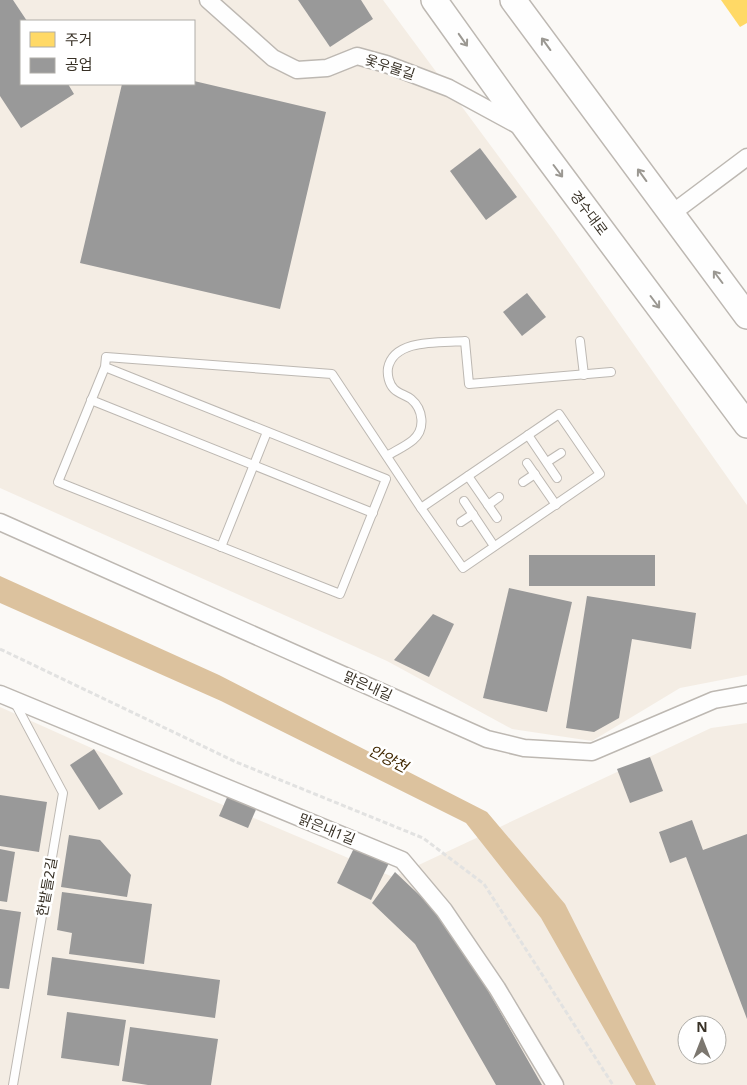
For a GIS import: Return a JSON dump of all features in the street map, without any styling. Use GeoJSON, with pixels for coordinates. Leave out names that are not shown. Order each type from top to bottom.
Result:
{"type":"FeatureCollection","features":[{"type":"Feature","properties":{"kind":"main road","name":"경수대로"},"geometry":{"type":"LineString","coordinates":[[434,0],[527,130],[747,424]]}},
{"type":"Feature","properties":{"kind":"main road"},"geometry":{"type":"LineString","coordinates":[[513,0],[747,316]]}},
{"type":"Feature","properties":{"kind":"street","name":"옻우물길"},"geometry":{"type":"LineString","coordinates":[[208,0],[273,58],[297,70],[328,68],[357,56],[386,64],[449,88],[527,130]]}},
{"type":"Feature","properties":{"kind":"street"},"geometry":{"type":"LineString","coordinates":[[671,214],[747,157]]}},
{"type":"Feature","properties":{"kind":"street","name":"맑은내길"},"geometry":{"type":"LineString","coordinates":[[0,522],[487,739],[524,748],[592,752],[714,700],[747,694]]}},
{"type":"Feature","properties":{"kind":"street","name":"맑은내1길"},"geometry":{"type":"LineString","coordinates":[[6,697],[402,860],[444,910],[497,988],[555,1085]]}},
{"type":"Feature","properties":{"kind":"lane"},"geometry":{"type":"LineString","coordinates":[[387,456],[414,440],[422,426],[422,415],[418,407],[410,399],[393,388],[388,379],[389,361],[397,352],[409,346],[465,341],[469,384],[611,372]]}},
{"type":"Feature","properties":{"kind":"lane"},"geometry":{"type":"LineString","coordinates":[[580,341],[584,375]]}},
{"type":"Feature","properties":{"kind":"lane"},"geometry":{"type":"LineString","coordinates":[[105,367],[386,479],[340,594],[58,482],[105,367],[106,357],[332,374],[422,508],[463,568],[600,474],[559,414],[422,508]]}},
{"type":"Feature","properties":{"kind":"lane"},"geometry":{"type":"LineString","coordinates":[[91,400],[373,512]]}},
{"type":"Feature","properties":{"kind":"lane"},"geometry":{"type":"LineString","coordinates":[[221,547],[268,432]]}},
{"type":"Feature","properties":{"kind":"lane"},"geometry":{"type":"LineString","coordinates":[[528,435],[558,478]]}},
{"type":"Feature","properties":{"kind":"lane"},"geometry":{"type":"LineString","coordinates":[[547,462],[560,453]]}},
{"type":"Feature","properties":{"kind":"lane"},"geometry":{"type":"LineString","coordinates":[[527,463],[556,504]]}},
{"type":"Feature","properties":{"kind":"lane"},"geometry":{"type":"LineString","coordinates":[[524,482],[535,474]]}},
{"type":"Feature","properties":{"kind":"lane"},"geometry":{"type":"LineString","coordinates":[[468,476],[497,518]]}},
{"type":"Feature","properties":{"kind":"lane"},"geometry":{"type":"LineString","coordinates":[[488,505],[499,497]]}},
{"type":"Feature","properties":{"kind":"lane"},"geometry":{"type":"LineString","coordinates":[[464,501],[494,546]]}},
{"type":"Feature","properties":{"kind":"lane"},"geometry":{"type":"LineString","coordinates":[[461,522],[473,514]]}},
{"type":"Feature","properties":{"kind":"lane","name":"한밭들2길"},"geometry":{"type":"LineString","coordinates":[[6,697],[64,793],[13,1085]]}},
{"type":"Feature","properties":{"kind":"shaded area"},"geometry":{"type":"Polygon","coordinates":[[[0,0],[383,0],[553,230],[747,505],[747,675],[680,688],[592,741],[512,729],[387,661],[0,488],[0,0]]]}},
{"type":"Feature","properties":{"kind":"shaded area"},"geometry":{"type":"Polygon","coordinates":[[[0,576],[219,675],[487,812],[565,904],[656,1085],[636,1085],[541,918],[466,823],[221,701],[0,603],[0,576]]]}},
{"type":"Feature","properties":{"kind":"shaded area"},"geometry":{"type":"Polygon","coordinates":[[[0,707],[136,768],[393,877],[711,728],[747,723],[747,1085],[0,1085],[0,707]]]}},
{"type":"Feature","properties":{"kind":"building: 주거"},"geometry":{"type":"Polygon","coordinates":[[[721,0],[747,0],[747,23],[740,27],[721,0]]]}},
{"type":"Feature","properties":{"kind":"building: 공업"},"geometry":{"type":"Polygon","coordinates":[[[0,0],[13,0],[26,20],[20,20],[20,85],[69,85],[74,94],[21,128],[0,96],[0,0]]]}},
{"type":"Feature","properties":{"kind":"building: 공업"},"geometry":{"type":"Polygon","coordinates":[[[298,0],[361,0],[373,19],[330,47],[298,0]]]}},
{"type":"Feature","properties":{"kind":"building: 공업"},"geometry":{"type":"Polygon","coordinates":[[[195,81],[326,112],[280,309],[80,263],[122,85],[195,85],[195,81]]]}},
{"type":"Feature","properties":{"kind":"building: 공업"},"geometry":{"type":"Polygon","coordinates":[[[480,148],[517,197],[486,220],[450,171],[480,148]]]}},
{"type":"Feature","properties":{"kind":"building: 공업"},"geometry":{"type":"Polygon","coordinates":[[[527,293],[546,317],[522,336],[503,312],[527,293]]]}},
{"type":"Feature","properties":{"kind":"building: 공업"},"geometry":{"type":"Polygon","coordinates":[[[529,555],[655,555],[655,586],[529,586],[529,555]]]}},
{"type":"Feature","properties":{"kind":"building: 공업"},"geometry":{"type":"Polygon","coordinates":[[[509,588],[572,602],[547,712],[483,698],[509,588]]]}},
{"type":"Feature","properties":{"kind":"building: 공업"},"geometry":{"type":"Polygon","coordinates":[[[587,596],[696,613],[691,649],[632,639],[619,718],[594,732],[566,728],[587,596]]]}},
{"type":"Feature","properties":{"kind":"building: 공업"},"geometry":{"type":"Polygon","coordinates":[[[433,614],[454,624],[429,677],[394,660],[433,614]]]}},
{"type":"Feature","properties":{"kind":"building: 공업"},"geometry":{"type":"Polygon","coordinates":[[[94,749],[123,794],[99,810],[70,765],[94,749]]]}},
{"type":"Feature","properties":{"kind":"building: 공업"},"geometry":{"type":"Polygon","coordinates":[[[650,757],[663,791],[630,803],[617,769],[650,757]]]}},
{"type":"Feature","properties":{"kind":"building: 공업"},"geometry":{"type":"Polygon","coordinates":[[[229,793],[258,805],[248,828],[219,816],[229,793]]]}},
{"type":"Feature","properties":{"kind":"building: 공업"},"geometry":{"type":"Polygon","coordinates":[[[0,795],[47,802],[39,852],[0,846],[0,795]]]}},
{"type":"Feature","properties":{"kind":"building: 공업"},"geometry":{"type":"Polygon","coordinates":[[[692,820],[703,850],[747,834],[747,1019],[686,857],[670,863],[659,832],[692,820]]]}},
{"type":"Feature","properties":{"kind":"building: 공업"},"geometry":{"type":"Polygon","coordinates":[[[69,835],[100,840],[131,875],[127,897],[61,887],[69,835]]]}},
{"type":"Feature","properties":{"kind":"building: 공업"},"geometry":{"type":"Polygon","coordinates":[[[355,846],[389,863],[371,900],[337,883],[355,846]]]}},
{"type":"Feature","properties":{"kind":"building: 공업"},"geometry":{"type":"Polygon","coordinates":[[[0,849],[15,852],[7,902],[0,901],[0,849]]]}},
{"type":"Feature","properties":{"kind":"building: 공업"},"geometry":{"type":"Polygon","coordinates":[[[395,872],[450,924],[542,1085],[496,1085],[415,944],[372,903],[395,872]]]}},
{"type":"Feature","properties":{"kind":"building: 공업"},"geometry":{"type":"Polygon","coordinates":[[[62,892],[152,904],[144,964],[69,954],[72,933],[57,930],[62,892]]]}},
{"type":"Feature","properties":{"kind":"building: 공업"},"geometry":{"type":"Polygon","coordinates":[[[0,909],[21,912],[9,989],[0,988],[0,909]]]}},
{"type":"Feature","properties":{"kind":"building: 공업"},"geometry":{"type":"Polygon","coordinates":[[[52,957],[220,980],[215,1018],[47,995],[52,957]]]}},
{"type":"Feature","properties":{"kind":"building: 공업"},"geometry":{"type":"Polygon","coordinates":[[[67,1012],[126,1020],[119,1066],[61,1058],[67,1012]]]}},
{"type":"Feature","properties":{"kind":"building: 공업"},"geometry":{"type":"Polygon","coordinates":[[[130,1027],[218,1039],[211,1085],[148,1085],[122,1081],[130,1027]]]}},
{"type":"Feature","properties":{"kind":"water label","name":"안양천"},"geometry":{"type":"Point","coordinates":[388,759]}}]}
